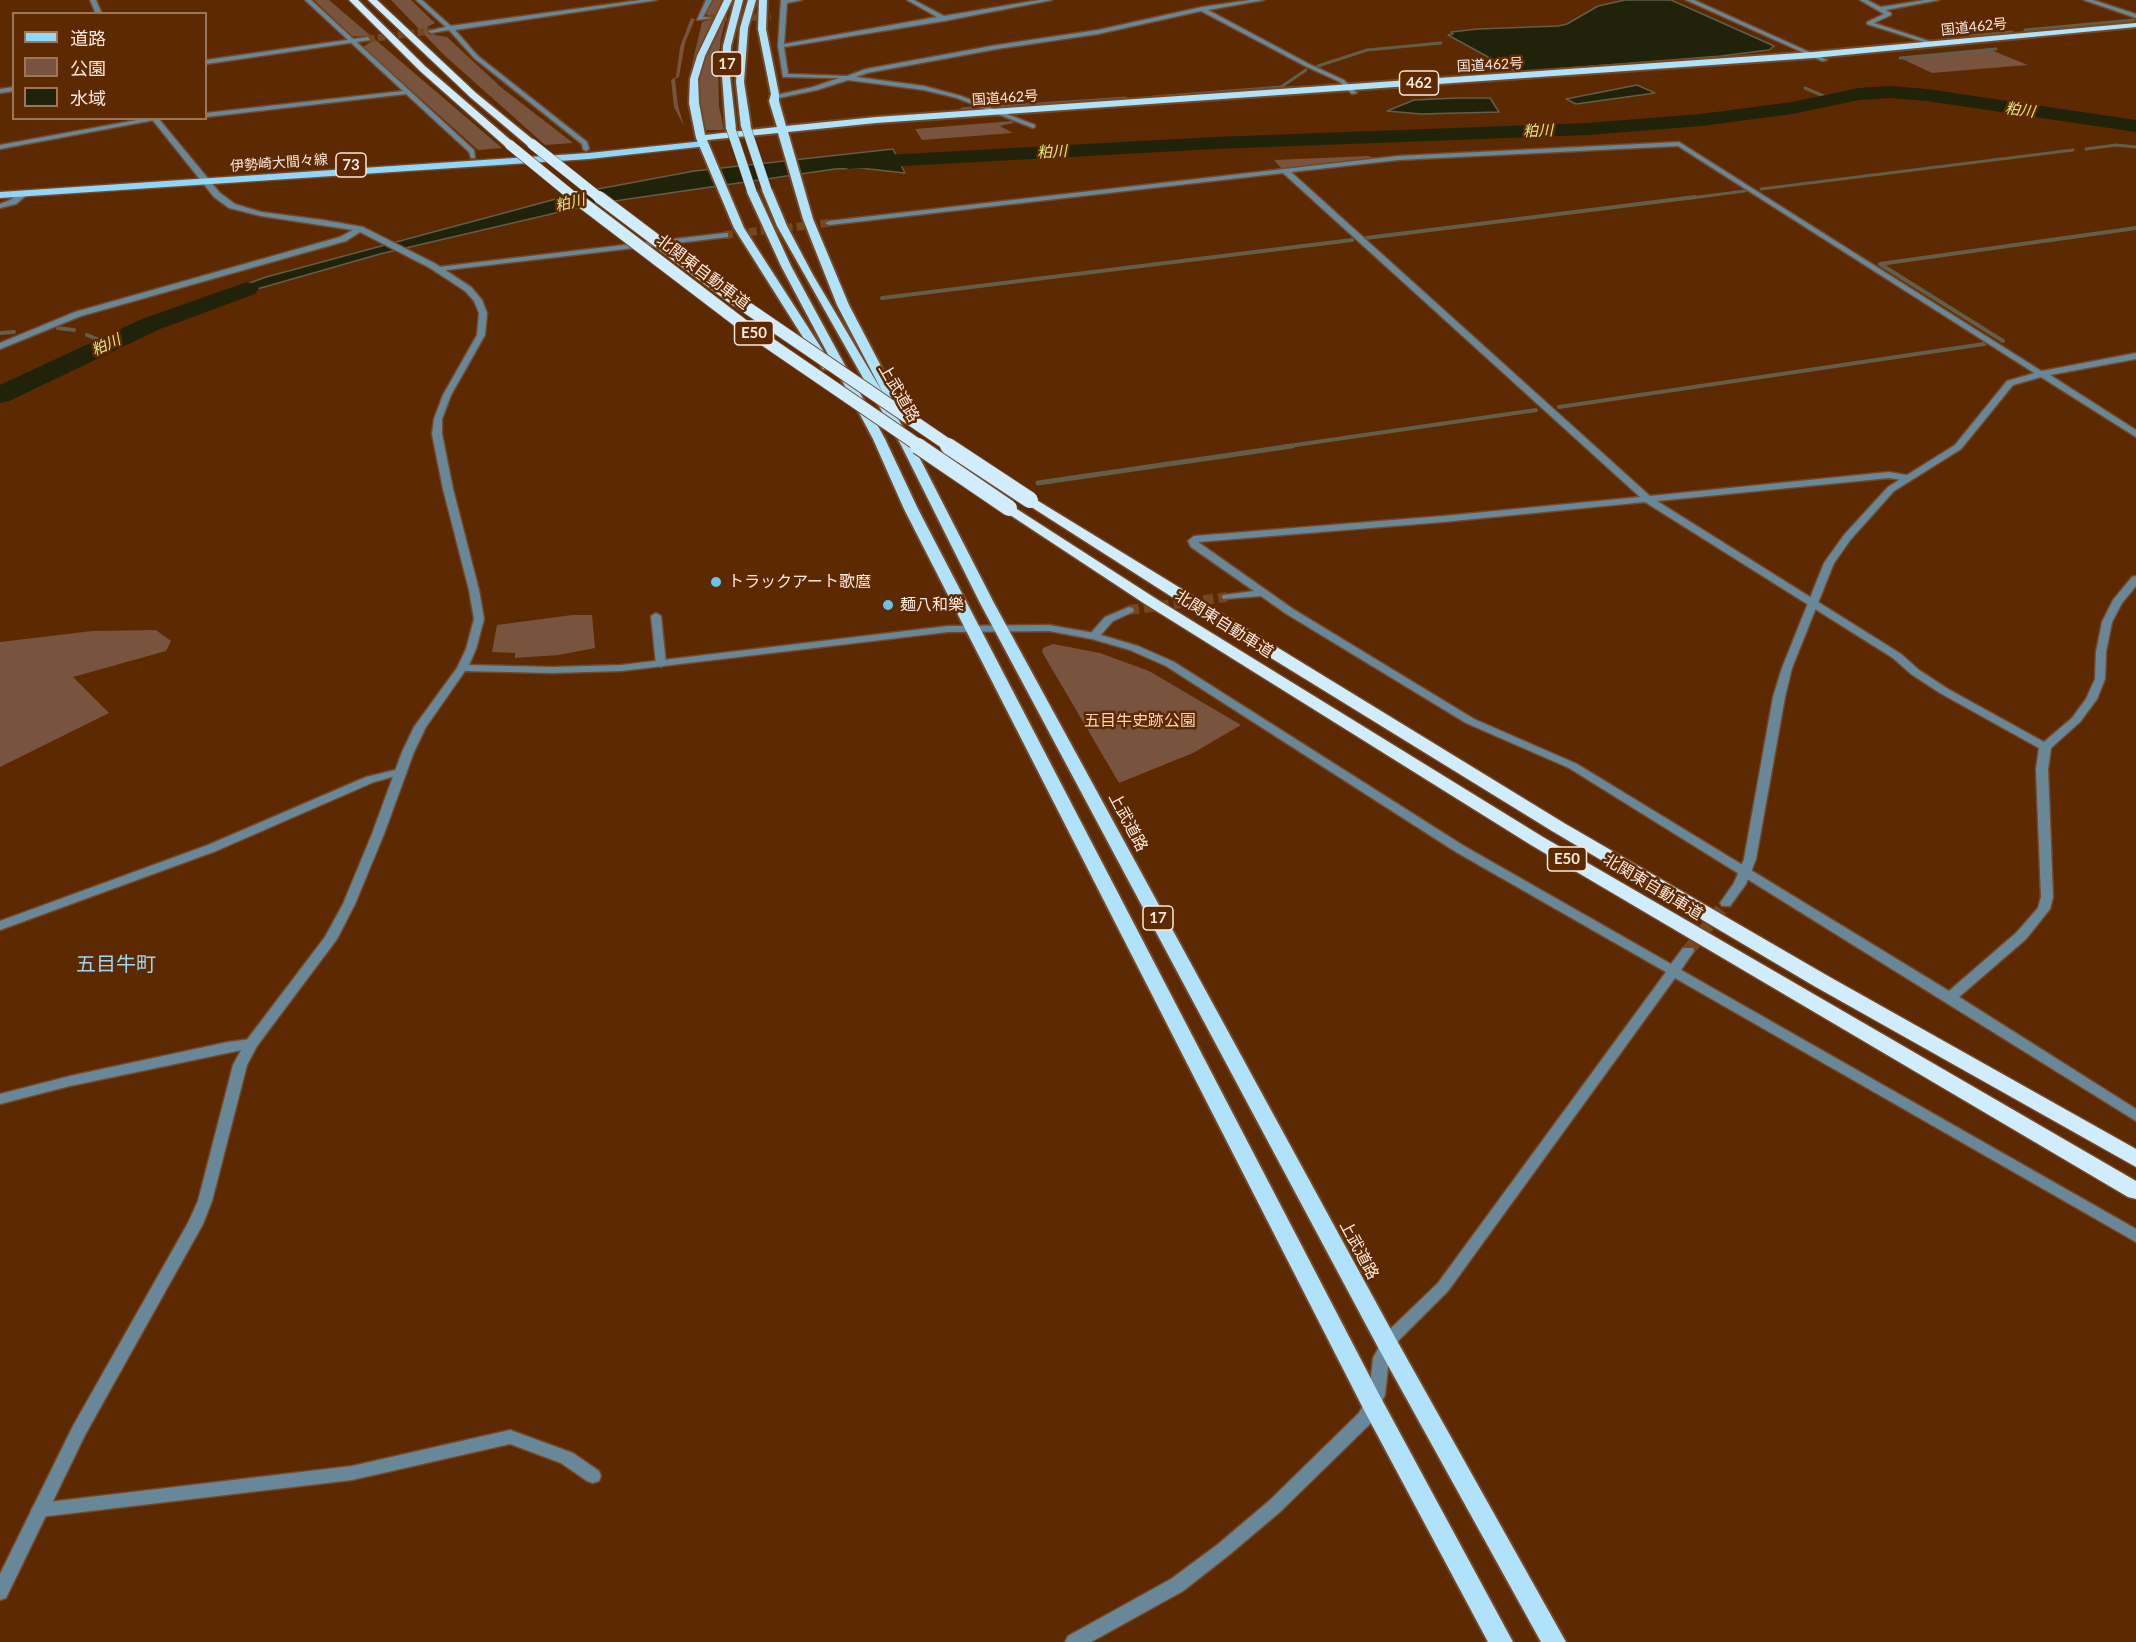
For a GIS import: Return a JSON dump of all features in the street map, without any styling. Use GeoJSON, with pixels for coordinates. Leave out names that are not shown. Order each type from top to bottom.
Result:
{"type":"FeatureCollection","features":[{"type":"Feature","properties":{"kind":"highway","name":"北関東自動車道"},"geometry":{"type":"LineString","coordinates":[[372,0],[473,96],[589,190],[730,296],[1030,500],[1177,594],[1568,833],[1832,987],[2136,1159]]}},
{"type":"Feature","properties":{"kind":"highway"},"geometry":{"type":"LineString","coordinates":[[383,0],[402,29]]}},
{"type":"Feature","properties":{"kind":"highway"},"geometry":{"type":"LineString","coordinates":[[728,0],[701,56],[694,79],[693,103],[710,163],[739,228],[831,372],[858,400]]}},
{"type":"Feature","properties":{"kind":"highway","name":"上武道路"},"geometry":{"type":"LineString","coordinates":[[739,0],[728,46],[726,76],[731,129],[759,191],[786,266],[858,400],[911,509],[1373,1405],[1501,1642]]}},
{"type":"Feature","properties":{"kind":"highway","name":"上武道路"},"geometry":{"type":"LineString","coordinates":[[752,0],[744,28],[741,71],[746,127],[759,191],[906,445],[1388,1345],[1554,1642]]}},
{"type":"Feature","properties":{"kind":"highway"},"geometry":{"type":"LineString","coordinates":[[763,0],[762,29],[776,94],[774,98],[808,219],[843,305],[888,391],[906,445]]}},
{"type":"Feature","properties":{"kind":"highway","name":"北関東自動車道"},"geometry":{"type":"LineString","coordinates":[[350,4],[510,145],[615,230],[747,328],[1009,508],[1160,607],[1537,841],[2136,1191]]}},
{"type":"Feature","properties":{"kind":"highway","name":"国道462号"},"geometry":{"type":"LineString","coordinates":[[782,132],[1008,117],[1813,55],[2136,25]]}},
{"type":"Feature","properties":{"kind":"highway","name":"国道462号"},"geometry":{"type":"LineString","coordinates":[[703,141],[993,112],[1824,60],[2136,30]]}},
{"type":"Feature","properties":{"kind":"main road","name":"伊勢崎大間々線"},"geometry":{"type":"LineString","coordinates":[[0,195],[703,141]]}},
{"type":"Feature","properties":{"kind":"main road","name":"伊勢崎大間々線"},"geometry":{"type":"LineString","coordinates":[[0,189],[589,156],[703,141]]}},
{"type":"Feature","properties":{"kind":"street"},"geometry":{"type":"LineString","coordinates":[[308,0],[472,151],[473,157]]}},
{"type":"Feature","properties":{"kind":"street"},"geometry":{"type":"LineString","coordinates":[[418,0],[450,28],[468,50],[498,77],[585,143],[585,149]]}},
{"type":"Feature","properties":{"kind":"street"},"geometry":{"type":"LineString","coordinates":[[430,31],[654,0]]}},
{"type":"Feature","properties":{"kind":"street"},"geometry":{"type":"LineString","coordinates":[[709,0],[699,19],[710,18]]}},
{"type":"Feature","properties":{"kind":"street"},"geometry":{"type":"LineString","coordinates":[[799,0],[784,1],[781,46],[785,76],[846,78],[939,91],[1033,126]]}},
{"type":"Feature","properties":{"kind":"street"},"geometry":{"type":"LineString","coordinates":[[910,0],[944,19]]}},
{"type":"Feature","properties":{"kind":"street"},"geometry":{"type":"LineString","coordinates":[[781,46],[1049,0]]}},
{"type":"Feature","properties":{"kind":"street"},"geometry":{"type":"LineString","coordinates":[[774,98],[815,89],[866,71],[997,47],[1098,32],[1202,9],[1262,0]]}},
{"type":"Feature","properties":{"kind":"street"},"geometry":{"type":"LineString","coordinates":[[1689,0],[1824,60]]}},
{"type":"Feature","properties":{"kind":"street"},"geometry":{"type":"LineString","coordinates":[[1863,0],[1889,14],[1869,23],[1935,44]]}},
{"type":"Feature","properties":{"kind":"street"},"geometry":{"type":"LineString","coordinates":[[1882,9],[1936,0]]}},
{"type":"Feature","properties":{"kind":"street"},"geometry":{"type":"LineString","coordinates":[[2087,0],[2136,16]]}},
{"type":"Feature","properties":{"kind":"street"},"geometry":{"type":"LineString","coordinates":[[1202,9],[1306,65],[1342,81],[1352,90]]}},
{"type":"Feature","properties":{"kind":"street"},"geometry":{"type":"LineString","coordinates":[[771,17],[782,17]]}},
{"type":"Feature","properties":{"kind":"street"},"geometry":{"type":"LineString","coordinates":[[207,62],[368,39]]}},
{"type":"Feature","properties":{"kind":"street"},"geometry":{"type":"LineString","coordinates":[[207,115],[408,92]]}},
{"type":"Feature","properties":{"kind":"street"},"geometry":{"type":"LineString","coordinates":[[0,147],[149,120]]}},
{"type":"Feature","properties":{"kind":"street"},"geometry":{"type":"LineString","coordinates":[[0,1592],[80,1431],[195,1224],[204,1201],[233,1084],[251,1044],[331,939],[349,904],[378,834],[399,772],[420,727],[462,668],[477,630],[478,609],[439,453],[438,419],[447,395],[481,335],[484,321],[482,307],[473,295],[434,267],[360,229],[244,210],[222,199],[156,120]]}},
{"type":"Feature","properties":{"kind":"street"},"geometry":{"type":"LineString","coordinates":[[829,223],[1424,156],[1679,144],[2136,434]]}},
{"type":"Feature","properties":{"kind":"street"},"geometry":{"type":"LineString","coordinates":[[1285,171],[1649,500],[1897,657],[1944,691],[2045,747]]}},
{"type":"Feature","properties":{"kind":"street"},"geometry":{"type":"LineString","coordinates":[[0,206],[13,202],[24,194]]}},
{"type":"Feature","properties":{"kind":"street"},"geometry":{"type":"LineString","coordinates":[[0,346],[78,314],[343,239],[360,229]]}},
{"type":"Feature","properties":{"kind":"street"},"geometry":{"type":"LineString","coordinates":[[434,267],[725,235]]}},
{"type":"Feature","properties":{"kind":"street"},"geometry":{"type":"LineString","coordinates":[[1726,903],[1740,884],[1750,859],[1779,697],[1787,668],[1829,563],[1847,537],[1891,489],[1958,447],[2010,383],[2042,374],[2136,356]]}},
{"type":"Feature","properties":{"kind":"street"},"geometry":{"type":"LineString","coordinates":[[1909,478],[1889,475],[1649,500],[1197,537],[1193,541],[1195,545],[1289,611],[1470,721],[1559,758],[1950,998],[2136,1116]]}},
{"type":"Feature","properties":{"kind":"street"},"geometry":{"type":"LineString","coordinates":[[1950,998],[2021,936],[2044,909],[2048,897],[2042,769],[2045,747],[2076,720],[2091,699],[2100,680],[2101,652],[2107,622],[2122,595],[2136,579]]}},
{"type":"Feature","properties":{"kind":"street"},"geometry":{"type":"LineString","coordinates":[[1227,597],[1263,592]]}},
{"type":"Feature","properties":{"kind":"street"},"geometry":{"type":"LineString","coordinates":[[1094,636],[1109,619],[1129,610]]}},
{"type":"Feature","properties":{"kind":"street"},"geometry":{"type":"LineString","coordinates":[[656,616],[661,664]]}},
{"type":"Feature","properties":{"kind":"street"},"geometry":{"type":"LineString","coordinates":[[462,668],[552,670],[661,664],[918,632],[974,628],[1049,628],[1094,636],[1134,648],[1170,664],[1460,849],[2136,1236]]}},
{"type":"Feature","properties":{"kind":"street"},"geometry":{"type":"LineString","coordinates":[[0,926],[212,848],[370,779],[399,772]]}},
{"type":"Feature","properties":{"kind":"street"},"geometry":{"type":"LineString","coordinates":[[1074,1642],[1177,1585],[1223,1550],[1275,1506],[1315,1464],[1365,1418],[1377,1395],[1381,1358],[1399,1328],[1443,1287],[1688,951]]}},
{"type":"Feature","properties":{"kind":"street"},"geometry":{"type":"LineString","coordinates":[[0,1099],[82,1078],[251,1044]]}},
{"type":"Feature","properties":{"kind":"street"},"geometry":{"type":"LineString","coordinates":[[40,1510],[352,1473],[510,1437],[567,1458],[592,1476]]}},
{"type":"Feature","properties":{"kind":"green space"},"geometry":{"type":"Polygon","coordinates":[[[314,0],[329,0],[502,148],[478,150],[363,47],[371,42],[365,37],[352,36],[314,0]]]}},
{"type":"Feature","properties":{"kind":"green space"},"geometry":{"type":"Polygon","coordinates":[[[391,0],[411,0],[435,23],[427,27],[435,35],[447,37],[502,88],[573,143],[545,145],[444,55],[391,0]]]}},
{"type":"Feature","properties":{"kind":"green space"},"geometry":{"type":"Polygon","coordinates":[[[713,0],[723,0],[690,73],[702,22],[709,20],[710,17],[706,14],[713,0]]]}},
{"type":"Feature","properties":{"kind":"green space"},"geometry":{"type":"Polygon","coordinates":[[[727,15],[718,64],[719,106],[724,130],[705,130],[697,102],[698,82],[710,45],[724,16],[727,15]]]}},
{"type":"Feature","properties":{"kind":"green space"},"geometry":{"type":"Polygon","coordinates":[[[691,18],[695,19],[685,43],[679,77],[675,79],[678,106],[684,126],[674,107],[671,80],[676,77],[680,47],[691,18]]]}},
{"type":"Feature","properties":{"kind":"green space"},"geometry":{"type":"Polygon","coordinates":[[[1991,50],[2028,65],[1932,73],[1902,59],[1991,50]]]}},
{"type":"Feature","properties":{"kind":"green space"},"geometry":{"type":"Polygon","coordinates":[[[1012,121],[1014,123],[1000,126],[1013,133],[922,140],[915,129],[1012,121]]]}},
{"type":"Feature","properties":{"kind":"green space"},"geometry":{"type":"Polygon","coordinates":[[[1368,156],[1375,158],[1282,169],[1274,160],[1368,156]]]}},
{"type":"Feature","properties":{"kind":"green space"},"geometry":{"type":"Polygon","coordinates":[[[572,615],[592,615],[595,648],[559,655],[515,658],[515,653],[492,652],[497,625],[572,615]]]}},
{"type":"Feature","properties":{"kind":"green space"},"geometry":{"type":"Polygon","coordinates":[[[156,630],[171,641],[166,651],[73,677],[109,713],[0,767],[0,642],[92,631],[156,630]]]}},
{"type":"Feature","properties":{"kind":"green space","name":"五目牛史跡公園"},"geometry":{"type":"Polygon","coordinates":[[[1053,644],[1100,653],[1149,671],[1241,725],[1193,753],[1119,783],[1042,652],[1043,648],[1053,644]]]}},
{"type":"Feature","properties":{"kind":"water"},"geometry":{"type":"Polygon","coordinates":[[[1625,0],[1671,0],[1774,46],[1769,50],[1721,56],[1518,72],[1448,35],[1453,34],[1451,32],[1478,29],[1558,26],[1567,24],[1598,6],[1625,0]]]}},
{"type":"Feature","properties":{"kind":"water"},"geometry":{"type":"Polygon","coordinates":[[[1637,85],[1655,93],[1576,104],[1566,99],[1637,85]]]}},
{"type":"Feature","properties":{"kind":"water"},"geometry":{"type":"Polygon","coordinates":[[[1490,98],[1499,112],[1421,114],[1387,111],[1414,100],[1490,98]]]}},
{"type":"Feature","properties":{"kind":"water"},"geometry":{"type":"Polygon","coordinates":[[[893,149],[905,173],[860,168],[835,169],[594,204],[380,254],[201,305],[217,295],[266,277],[582,192],[694,171],[893,149]]]}},
{"type":"Feature","properties":{"kind":"waterway"},"geometry":{"type":"LineString","coordinates":[[2025,30],[2134,20]]}},
{"type":"Feature","properties":{"kind":"waterway"},"geometry":{"type":"LineString","coordinates":[[1970,36],[2012,32]]}},
{"type":"Feature","properties":{"kind":"waterway"},"geometry":{"type":"LineString","coordinates":[[1318,66],[1367,50],[1441,43]]}},
{"type":"Feature","properties":{"kind":"waterway"},"geometry":{"type":"LineString","coordinates":[[1900,58],[1996,49]]}},
{"type":"Feature","properties":{"kind":"waterway"},"geometry":{"type":"LineString","coordinates":[[1153,97],[1281,87],[1306,70]]}},
{"type":"Feature","properties":{"kind":"waterway"},"geometry":{"type":"LineString","coordinates":[[1805,88],[1833,100]]}},
{"type":"Feature","properties":{"kind":"waterway","name":"粕川"},"geometry":{"type":"LineString","coordinates":[[849,163],[1215,143],[1587,129],[1701,120],[1792,108],[1859,94],[1890,92],[1927,95],[2136,126]]}},
{"type":"Feature","properties":{"kind":"waterway"},"geometry":{"type":"LineString","coordinates":[[994,107],[1126,98]]}},
{"type":"Feature","properties":{"kind":"waterway"},"geometry":{"type":"LineString","coordinates":[[962,109],[973,108]]}},
{"type":"Feature","properties":{"kind":"waterway"},"geometry":{"type":"LineString","coordinates":[[2086,149],[2116,145],[2136,147]]}},
{"type":"Feature","properties":{"kind":"waterway"},"geometry":{"type":"LineString","coordinates":[[1761,189],[2073,150]]}},
{"type":"Feature","properties":{"kind":"waterway"},"geometry":{"type":"LineString","coordinates":[[1683,199],[1745,191]]}},
{"type":"Feature","properties":{"kind":"waterway"},"geometry":{"type":"LineString","coordinates":[[1366,238],[1695,197]]}},
{"type":"Feature","properties":{"kind":"waterway"},"geometry":{"type":"LineString","coordinates":[[2003,341],[1880,264],[2136,228]]}},
{"type":"Feature","properties":{"kind":"waterway"},"geometry":{"type":"LineString","coordinates":[[882,298],[1352,240]]}},
{"type":"Feature","properties":{"kind":"waterway","name":"粕川"},"geometry":{"type":"LineString","coordinates":[[0,395],[151,324],[247,289]]}},
{"type":"Feature","properties":{"kind":"waterway"},"geometry":{"type":"LineString","coordinates":[[58,328],[74,330]]}},
{"type":"Feature","properties":{"kind":"waterway"},"geometry":{"type":"LineString","coordinates":[[0,333],[14,332]]}},
{"type":"Feature","properties":{"kind":"waterway"},"geometry":{"type":"LineString","coordinates":[[87,335],[107,343]]}},
{"type":"Feature","properties":{"kind":"waterway"},"geometry":{"type":"LineString","coordinates":[[1559,407],[1984,344]]}},
{"type":"Feature","properties":{"kind":"waterway"},"geometry":{"type":"LineString","coordinates":[[1282,447],[1536,410]]}},
{"type":"Feature","properties":{"kind":"waterway"},"geometry":{"type":"LineString","coordinates":[[1038,483],[1292,446]]}},
{"type":"Feature","properties":{"kind":"tunnel"},"geometry":{"type":"LineString","coordinates":[[710,18],[771,17]]}},
{"type":"Feature","properties":{"kind":"tunnel"},"geometry":{"type":"LineString","coordinates":[[368,39],[431,31]]}},
{"type":"Feature","properties":{"kind":"tunnel"},"geometry":{"type":"LineString","coordinates":[[725,235],[829,223]]}},
{"type":"Feature","properties":{"kind":"tunnel"},"geometry":{"type":"LineString","coordinates":[[1129,610],[1227,597]]}},
{"type":"Feature","properties":{"kind":"tunnel"},"geometry":{"type":"LineString","coordinates":[[1688,951],[1726,903]]}},
{"type":"Feature","properties":{"kind":"place","name":"トラックアート歌麿"},"geometry":{"type":"Point","coordinates":[716,582]}},
{"type":"Feature","properties":{"kind":"place","name":"麺八和樂"},"geometry":{"type":"Point","coordinates":[888,605]}},
{"type":"Feature","properties":{"kind":"district","name":"五目牛町"},"geometry":{"type":"Point","coordinates":[116,965]}}]}
